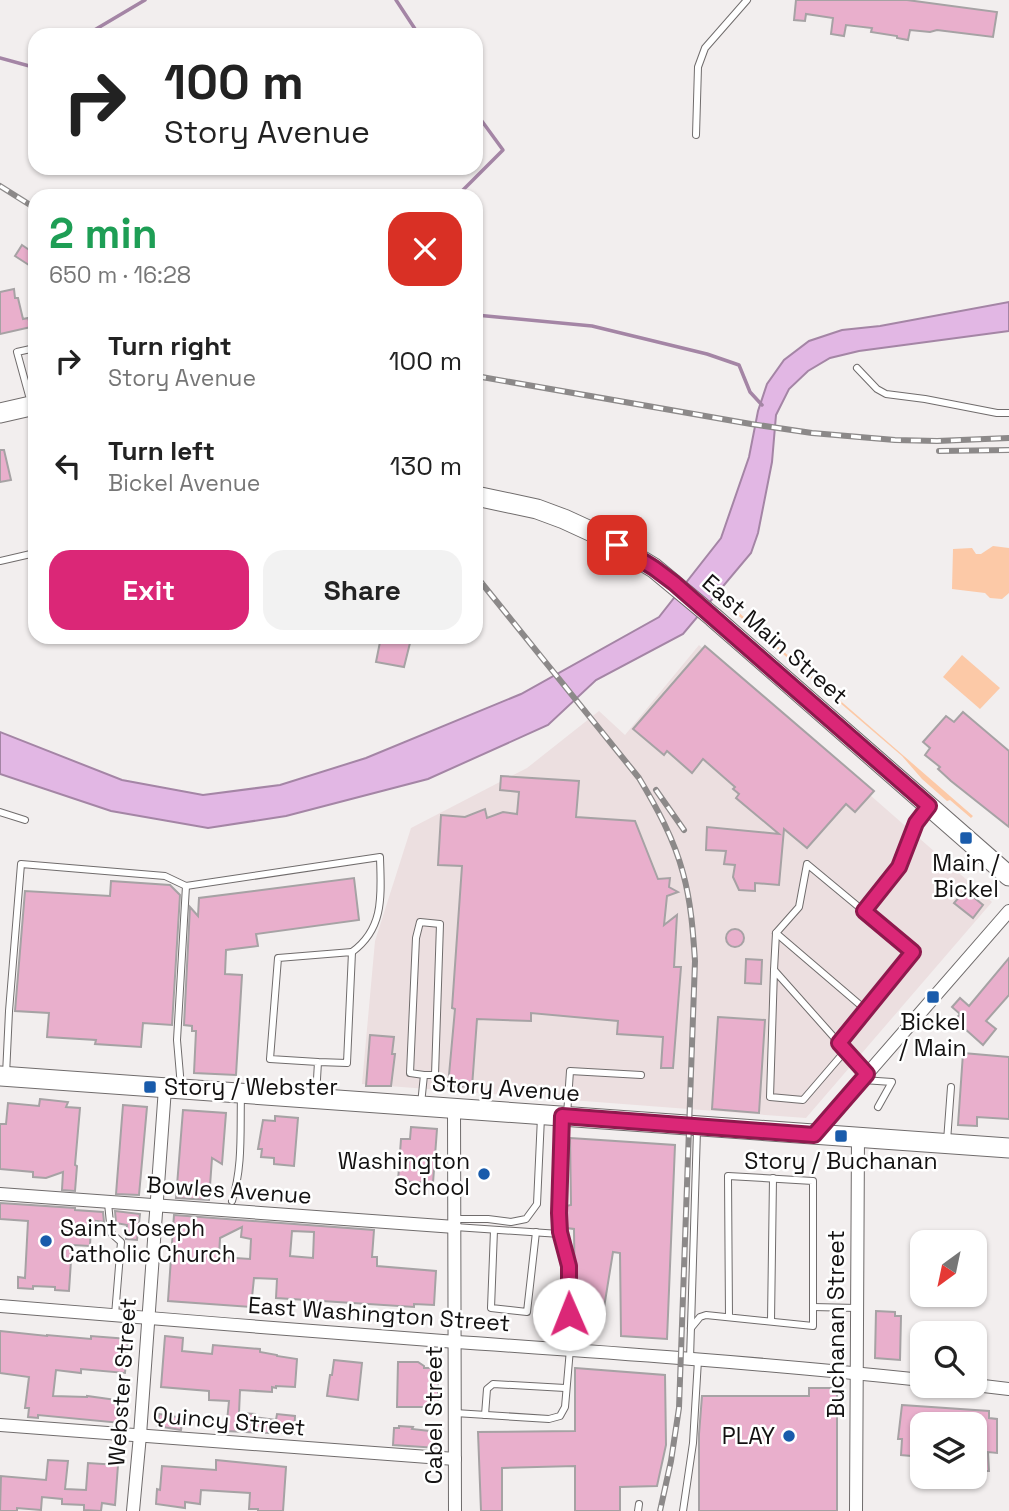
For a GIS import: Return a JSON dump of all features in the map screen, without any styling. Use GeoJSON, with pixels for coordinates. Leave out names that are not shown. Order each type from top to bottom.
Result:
{"type":"FeatureCollection","features":[{"type":"Feature","properties":{"kind":"main road"},"geometry":{"type":"LineString","coordinates":[[0,413],[28,406]]}},
{"type":"Feature","properties":{"kind":"main road","name":"East Main Street"},"geometry":{"type":"LineString","coordinates":[[483,497],[537,509],[564,519],[633,554],[674,583],[1009,876]]}},
{"type":"Feature","properties":{"kind":"main road","name":"Story Avenue"},"geometry":{"type":"LineString","coordinates":[[1,1077],[1009,1148]]}},
{"type":"Feature","properties":{"kind":"street"},"geometry":{"type":"LineString","coordinates":[[814,1135],[1009,911]]}},
{"type":"Feature","properties":{"kind":"street","name":"Webster Street"},"geometry":{"type":"LineString","coordinates":[[133,1511],[157,1205],[173,1088]]}},
{"type":"Feature","properties":{"kind":"street","name":"Cabel Street"},"geometry":{"type":"LineString","coordinates":[[454,1109],[455,1511]]}},
{"type":"Feature","properties":{"kind":"street","name":"Buchanan Street"},"geometry":{"type":"LineString","coordinates":[[856,1511],[858,1137]]}},
{"type":"Feature","properties":{"kind":"street","name":"Bowles Avenue"},"geometry":{"type":"LineString","coordinates":[[0,1194],[108,1203],[455,1223]]}},
{"type":"Feature","properties":{"kind":"street","name":"East Washington Street"},"geometry":{"type":"LineString","coordinates":[[0,1306],[569,1349],[910,1379]]}},
{"type":"Feature","properties":{"kind":"street"},"geometry":{"type":"LineString","coordinates":[[987,1386],[1009,1389]]}},
{"type":"Feature","properties":{"kind":"street","name":"Quincy Street"},"geometry":{"type":"LineString","coordinates":[[0,1425],[455,1460]]}},
{"type":"Feature","properties":{"kind":"lane"},"geometry":{"type":"LineString","coordinates":[[696,135],[698,67],[705,48],[747,0]]}},
{"type":"Feature","properties":{"kind":"lane"},"geometry":{"type":"LineString","coordinates":[[28,350],[17,352],[28,389]]}},
{"type":"Feature","properties":{"kind":"lane"},"geometry":{"type":"LineString","coordinates":[[857,368],[877,389],[886,394],[1009,413]]}},
{"type":"Feature","properties":{"kind":"lane"},"geometry":{"type":"LineString","coordinates":[[0,561],[28,555]]}},
{"type":"Feature","properties":{"kind":"lane"},"geometry":{"type":"LineString","coordinates":[[864,911],[899,867],[916,823],[929,806]]}},
{"type":"Feature","properties":{"kind":"lane"},"geometry":{"type":"LineString","coordinates":[[0,812],[25,821]]}},
{"type":"Feature","properties":{"kind":"lane"},"geometry":{"type":"LineString","coordinates":[[1,1077],[21,864],[165,876],[186,886],[380,858],[382,898],[377,918],[365,943],[352,952],[278,958],[270,1059],[347,1063],[352,952]]}},
{"type":"Feature","properties":{"kind":"lane"},"geometry":{"type":"LineString","coordinates":[[839,1043],[913,952],[807,864],[799,907],[776,933],[770,1097],[803,1100],[846,1050]]}},
{"type":"Feature","properties":{"kind":"lane"},"geometry":{"type":"LineString","coordinates":[[173,1088],[186,886]]}},
{"type":"Feature","properties":{"kind":"lane"},"geometry":{"type":"LineString","coordinates":[[419,922],[440,924],[435,1075],[424,1075],[411,1073],[416,938],[419,922]]}},
{"type":"Feature","properties":{"kind":"lane"},"geometry":{"type":"LineString","coordinates":[[776,933],[866,1010]]}},
{"type":"Feature","properties":{"kind":"lane"},"geometry":{"type":"LineString","coordinates":[[775,970],[846,1050],[864,1077],[892,1082],[878,1107]]}},
{"type":"Feature","properties":{"kind":"lane"},"geometry":{"type":"LineString","coordinates":[[316,1098],[318,1062]]}},
{"type":"Feature","properties":{"kind":"lane"},"geometry":{"type":"LineString","coordinates":[[455,1413],[549,1419],[560,1416],[565,1407],[569,1349],[569,1266],[560,1234],[559,1213],[564,1117],[570,1071],[641,1075]]}},
{"type":"Feature","properties":{"kind":"lane"},"geometry":{"type":"LineString","coordinates":[[421,1106],[424,1075]]}},
{"type":"Feature","properties":{"kind":"lane"},"geometry":{"type":"LineString","coordinates":[[947,1143],[951,1087]]}},
{"type":"Feature","properties":{"kind":"lane"},"geometry":{"type":"LineString","coordinates":[[232,1201],[241,1145],[242,1093]]}},
{"type":"Feature","properties":{"kind":"lane"},"geometry":{"type":"LineString","coordinates":[[455,1223],[488,1219],[511,1222],[526,1219],[537,1204],[541,1115]]}},
{"type":"Feature","properties":{"kind":"lane"},"geometry":{"type":"LineString","coordinates":[[683,1511],[694,1443],[694,1359],[691,1328],[697,1126]]}},
{"type":"Feature","properties":{"kind":"lane"},"geometry":{"type":"LineString","coordinates":[[691,1328],[700,1317],[706,1315],[813,1326],[813,1181],[728,1176],[729,1317]]}},
{"type":"Feature","properties":{"kind":"lane"},"geometry":{"type":"LineString","coordinates":[[771,1321],[774,1178]]}},
{"type":"Feature","properties":{"kind":"lane"},"geometry":{"type":"LineString","coordinates":[[108,1203],[111,1233],[121,1242],[115,1315]]}},
{"type":"Feature","properties":{"kind":"lane"},"geometry":{"type":"LineString","coordinates":[[455,1223],[494,1230],[560,1234]]}},
{"type":"Feature","properties":{"kind":"lane"},"geometry":{"type":"LineString","coordinates":[[494,1230],[491,1308],[527,1312],[536,1232]]}},
{"type":"Feature","properties":{"kind":"lane"},"geometry":{"type":"LineString","coordinates":[[813,1307],[857,1308]]}},
{"type":"Feature","properties":{"kind":"lane"},"geometry":{"type":"LineString","coordinates":[[485,1415],[487,1389],[493,1384],[565,1388]]}},
{"type":"Feature","properties":{"kind":"shaded area"},"geometry":{"type":"Polygon","coordinates":[[[1009,302],[1009,331],[859,351],[830,358],[808,371],[789,389],[776,415],[772,462],[758,533],[751,553],[683,634],[596,680],[548,725],[428,779],[286,816],[208,828],[111,811],[0,774],[0,732],[122,780],[203,795],[280,785],[366,758],[521,694],[659,617],[721,538],[749,457],[758,411],[767,384],[784,360],[809,341],[842,330],[880,326],[1009,302]]]}},
{"type":"Feature","properties":{"kind":"shaded area"},"geometry":{"type":"Polygon","coordinates":[[[993,546],[1009,548],[1009,593],[1002,599],[990,598],[985,593],[952,589],[953,549],[972,548],[976,554],[981,554],[993,546]]]}},
{"type":"Feature","properties":{"kind":"shaded area"},"geometry":{"type":"Polygon","coordinates":[[[733,611],[737,611],[973,816],[971,818],[950,800],[947,801],[922,779],[902,756],[733,611]]]}},
{"type":"Feature","properties":{"kind":"shaded area"},"geometry":{"type":"Polygon","coordinates":[[[699,645],[992,902],[806,1118],[362,1084],[375,941],[411,828],[527,768],[599,711],[625,735],[699,645]]]}},
{"type":"Feature","properties":{"kind":"shaded area"},"geometry":{"type":"Polygon","coordinates":[[[962,655],[1000,688],[980,709],[943,677],[962,655]]]}},
{"type":"Feature","properties":{"kind":"building"},"geometry":{"type":"Polygon","coordinates":[[[796,0],[907,0],[997,12],[993,37],[937,30],[910,30],[908,40],[871,32],[872,28],[846,25],[844,36],[831,34],[833,18],[806,14],[805,21],[794,20],[796,0]]]}},
{"type":"Feature","properties":{"kind":"building"},"geometry":{"type":"Polygon","coordinates":[[[22,245],[28,249],[28,264],[15,256],[22,245]]]}},
{"type":"Feature","properties":{"kind":"building"},"geometry":{"type":"Polygon","coordinates":[[[14,289],[23,319],[28,318],[28,328],[0,334],[0,292],[14,289]]]}},
{"type":"Feature","properties":{"kind":"building"},"geometry":{"type":"Polygon","coordinates":[[[0,450],[4,450],[11,480],[0,482],[0,450]]]}},
{"type":"Feature","properties":{"kind":"building"},"geometry":{"type":"Polygon","coordinates":[[[380,644],[410,644],[404,667],[376,662],[380,644]]]}},
{"type":"Feature","properties":{"kind":"building"},"geometry":{"type":"Polygon","coordinates":[[[705,646],[874,791],[855,812],[846,804],[807,848],[784,829],[779,885],[755,883],[755,891],[739,890],[733,877],[735,865],[724,864],[726,851],[706,850],[707,827],[779,834],[736,798],[739,794],[733,789],[735,787],[703,759],[692,773],[667,751],[664,755],[633,729],[705,646]]]}},
{"type":"Feature","properties":{"kind":"building"},"geometry":{"type":"Polygon","coordinates":[[[963,712],[1009,751],[1009,827],[951,781],[938,769],[940,767],[925,755],[930,748],[923,742],[946,716],[954,722],[963,712]]]}},
{"type":"Feature","properties":{"kind":"building"},"geometry":{"type":"Polygon","coordinates":[[[501,776],[579,781],[576,817],[635,821],[658,879],[670,878],[669,887],[678,892],[667,896],[664,925],[677,915],[674,967],[681,967],[673,1068],[661,1068],[663,1037],[617,1034],[618,1021],[531,1013],[531,1021],[477,1019],[472,1087],[448,1086],[462,866],[438,865],[441,815],[465,817],[485,809],[487,818],[503,812],[517,814],[519,792],[500,790],[501,776]]]}},
{"type":"Feature","properties":{"kind":"building"},"geometry":{"type":"Polygon","coordinates":[[[354,878],[359,920],[256,934],[258,946],[226,950],[225,974],[242,975],[236,1075],[194,1073],[196,1031],[192,1031],[192,1026],[184,1025],[190,907],[198,916],[199,898],[354,878]]]}},
{"type":"Feature","properties":{"kind":"building"},"geometry":{"type":"Polygon","coordinates":[[[111,881],[170,885],[180,895],[172,1025],[143,1023],[141,1047],[95,1044],[96,1040],[47,1037],[49,1013],[15,1011],[25,891],[110,896],[111,881]]]}},
{"type":"Feature","properties":{"kind":"building"},"geometry":{"type":"Polygon","coordinates":[[[965,890],[983,905],[973,918],[954,903],[965,890]]]}},
{"type":"Feature","properties":{"kind":"building"},"geometry":{"type":"Polygon","coordinates":[[[735,929],[741,932],[744,938],[741,944],[735,947],[729,944],[726,938],[729,932],[735,929]]]}},
{"type":"Feature","properties":{"kind":"building"},"geometry":{"type":"Polygon","coordinates":[[[1009,958],[1009,995],[986,1021],[996,1029],[983,1045],[955,1020],[960,1014],[952,1007],[960,998],[969,1006],[1009,958]]]}},
{"type":"Feature","properties":{"kind":"building"},"geometry":{"type":"Polygon","coordinates":[[[746,959],[762,960],[761,984],[745,983],[746,959]]]}},
{"type":"Feature","properties":{"kind":"building"},"geometry":{"type":"Polygon","coordinates":[[[718,1017],[765,1020],[759,1113],[712,1109],[718,1017]]]}},
{"type":"Feature","properties":{"kind":"building"},"geometry":{"type":"Polygon","coordinates":[[[370,1035],[394,1037],[391,1086],[366,1086],[370,1035]]]}},
{"type":"Feature","properties":{"kind":"building"},"geometry":{"type":"Polygon","coordinates":[[[963,1053],[1009,1057],[1009,1119],[977,1117],[977,1126],[958,1125],[963,1053]]]}},
{"type":"Feature","properties":{"kind":"building"},"geometry":{"type":"Polygon","coordinates":[[[40,1099],[68,1102],[66,1107],[80,1108],[75,1191],[62,1190],[63,1172],[46,1178],[33,1177],[33,1172],[0,1169],[0,1124],[6,1124],[8,1103],[39,1106],[40,1099]]]}},
{"type":"Feature","properties":{"kind":"building"},"geometry":{"type":"Polygon","coordinates":[[[123,1105],[147,1107],[139,1195],[116,1194],[123,1105]]]}},
{"type":"Feature","properties":{"kind":"building"},"geometry":{"type":"Polygon","coordinates":[[[183,1110],[226,1113],[222,1164],[212,1158],[209,1200],[176,1198],[183,1110]]]}},
{"type":"Feature","properties":{"kind":"building"},"geometry":{"type":"Polygon","coordinates":[[[275,1116],[298,1118],[294,1166],[274,1164],[274,1158],[261,1157],[262,1149],[258,1149],[263,1120],[275,1121],[275,1116]]]}},
{"type":"Feature","properties":{"kind":"building"},"geometry":{"type":"Polygon","coordinates":[[[411,1127],[437,1129],[433,1183],[398,1181],[401,1139],[410,1139],[411,1127]]]}},
{"type":"Feature","properties":{"kind":"building"},"geometry":{"type":"Polygon","coordinates":[[[570,1138],[675,1145],[667,1339],[621,1336],[620,1253],[613,1252],[603,1314],[575,1314],[574,1229],[566,1228],[566,1206],[571,1205],[570,1138]]]}},
{"type":"Feature","properties":{"kind":"building","name":"Saint Joseph Catholic Church"},"geometry":{"type":"Polygon","coordinates":[[[0,1203],[103,1212],[104,1222],[91,1223],[90,1246],[72,1245],[69,1291],[55,1290],[55,1287],[18,1288],[18,1277],[25,1278],[28,1221],[0,1219],[0,1203]]]}},
{"type":"Feature","properties":{"kind":"building"},"geometry":{"type":"Polygon","coordinates":[[[115,1211],[140,1214],[137,1240],[126,1239],[127,1225],[116,1223],[115,1211]]]}},
{"type":"Feature","properties":{"kind":"building"},"geometry":{"type":"Polygon","coordinates":[[[174,1215],[374,1230],[372,1257],[377,1257],[377,1266],[436,1271],[434,1305],[414,1304],[414,1307],[276,1298],[277,1279],[254,1278],[251,1307],[168,1301],[174,1215]],[[242,1227],[220,1238],[219,1257],[250,1259],[251,1239],[241,1237],[242,1227]],[[292,1231],[290,1256],[313,1258],[314,1232],[292,1231]]]}},
{"type":"Feature","properties":{"kind":"building"},"geometry":{"type":"Polygon","coordinates":[[[876,1311],[895,1312],[895,1316],[901,1316],[900,1360],[875,1358],[876,1311]]]}},
{"type":"Feature","properties":{"kind":"building"},"geometry":{"type":"Polygon","coordinates":[[[0,1331],[91,1339],[91,1336],[128,1339],[125,1373],[56,1370],[53,1396],[87,1396],[124,1401],[121,1423],[38,1415],[38,1418],[28,1417],[29,1408],[25,1408],[29,1377],[0,1373],[0,1331]]]}},
{"type":"Feature","properties":{"kind":"building"},"geometry":{"type":"Polygon","coordinates":[[[165,1336],[183,1338],[182,1351],[212,1354],[213,1345],[260,1349],[260,1352],[297,1359],[295,1387],[276,1386],[272,1387],[272,1392],[240,1390],[239,1413],[276,1420],[277,1414],[295,1416],[294,1434],[226,1431],[229,1401],[209,1400],[209,1391],[161,1387],[165,1336]]]}},
{"type":"Feature","properties":{"kind":"building"},"geometry":{"type":"Polygon","coordinates":[[[334,1360],[362,1363],[358,1400],[327,1396],[334,1360]]]}},
{"type":"Feature","properties":{"kind":"building"},"geometry":{"type":"Polygon","coordinates":[[[398,1362],[418,1362],[424,1368],[438,1368],[438,1407],[397,1407],[398,1362]]]}},
{"type":"Feature","properties":{"kind":"building"},"geometry":{"type":"Polygon","coordinates":[[[575,1368],[665,1375],[666,1445],[657,1486],[620,1487],[620,1511],[575,1511],[575,1466],[502,1468],[502,1511],[481,1511],[478,1432],[575,1431],[575,1368]]]}},
{"type":"Feature","properties":{"kind":"building"},"geometry":{"type":"Polygon","coordinates":[[[809,1388],[837,1388],[837,1511],[699,1511],[702,1396],[809,1396],[809,1388]]]}},
{"type":"Feature","properties":{"kind":"building"},"geometry":{"type":"Polygon","coordinates":[[[902,1405],[989,1411],[989,1418],[997,1419],[997,1453],[988,1452],[989,1471],[987,1471],[987,1412],[910,1412],[910,1456],[901,1455],[902,1439],[898,1439],[902,1405]]]}},
{"type":"Feature","properties":{"kind":"building"},"geometry":{"type":"Polygon","coordinates":[[[159,1414],[183,1418],[181,1430],[157,1426],[159,1414]]]}},
{"type":"Feature","properties":{"kind":"building"},"geometry":{"type":"Polygon","coordinates":[[[399,1426],[438,1432],[438,1448],[393,1445],[394,1428],[399,1426]]]}},
{"type":"Feature","properties":{"kind":"building"},"geometry":{"type":"Polygon","coordinates":[[[48,1460],[68,1461],[65,1489],[86,1490],[88,1463],[118,1465],[115,1505],[102,1503],[101,1511],[84,1510],[84,1505],[62,1504],[62,1499],[42,1497],[41,1510],[17,1508],[17,1511],[0,1511],[1,1476],[46,1480],[48,1460]]]}},
{"type":"Feature","properties":{"kind":"building"},"geometry":{"type":"Polygon","coordinates":[[[216,1460],[286,1467],[283,1511],[249,1509],[250,1493],[201,1490],[200,1504],[185,1502],[185,1508],[156,1504],[162,1466],[216,1470],[216,1460]]]}},
{"type":"Feature","properties":{"kind":"waterway"},"geometry":{"type":"LineString","coordinates":[[98,28],[145,0]]}},
{"type":"Feature","properties":{"kind":"waterway"},"geometry":{"type":"LineString","coordinates":[[396,0],[414,28]]}},
{"type":"Feature","properties":{"kind":"waterway"},"geometry":{"type":"LineString","coordinates":[[0,58],[28,66]]}},
{"type":"Feature","properties":{"kind":"waterway"},"geometry":{"type":"LineString","coordinates":[[483,123],[503,150],[483,170]]}},
{"type":"Feature","properties":{"kind":"waterway"},"geometry":{"type":"LineString","coordinates":[[464,189],[478,175]]}},
{"type":"Feature","properties":{"kind":"waterway"},"geometry":{"type":"LineString","coordinates":[[483,316],[592,326],[707,354],[739,365],[750,392],[762,405]]}},
{"type":"Feature","properties":{"kind":"railway"},"geometry":{"type":"LineString","coordinates":[[0,186],[28,204]]}},
{"type":"Feature","properties":{"kind":"railway"},"geometry":{"type":"LineString","coordinates":[[483,377],[812,433],[895,440],[1009,438]]}},
{"type":"Feature","properties":{"kind":"railway"},"geometry":{"type":"LineString","coordinates":[[939,451],[1009,450]]}},
{"type":"Feature","properties":{"kind":"railway"},"geometry":{"type":"LineString","coordinates":[[483,585],[639,778],[670,836],[688,895],[695,961],[679,1408],[660,1511]]}},
{"type":"Feature","properties":{"kind":"railway"},"geometry":{"type":"LineString","coordinates":[[656,790],[684,830]]}},
{"type":"Feature","properties":{"kind":"place","name":"Main / Bickel"},"geometry":{"type":"Point","coordinates":[966,838]}},
{"type":"Feature","properties":{"kind":"place","name":"Bickel / Main"},"geometry":{"type":"Point","coordinates":[933,997]}},
{"type":"Feature","properties":{"kind":"place","name":"Story / Webster"},"geometry":{"type":"Point","coordinates":[150,1087]}},
{"type":"Feature","properties":{"kind":"place","name":"Story / Buchanan"},"geometry":{"type":"Point","coordinates":[841,1136]}},
{"type":"Feature","properties":{"kind":"place","name":"Washington School"},"geometry":{"type":"Point","coordinates":[484,1174]}},
{"type":"Feature","properties":{"kind":"place","name":"Saint Joseph Catholic Church"},"geometry":{"type":"Point","coordinates":[46,1241]}},
{"type":"Feature","properties":{"kind":"place","name":"PLAY"},"geometry":{"type":"Point","coordinates":[789,1436]}},
{"type":"Feature","properties":{"kind":"route"},"geometry":{"type":"LineString","coordinates":[[569,1314],[569,1266],[560,1232],[559,1213],[562,1116],[814,1135],[867,1074],[839,1043],[913,952],[864,911],[899,867],[916,823],[929,806],[674,583],[617,545]]}}]}
